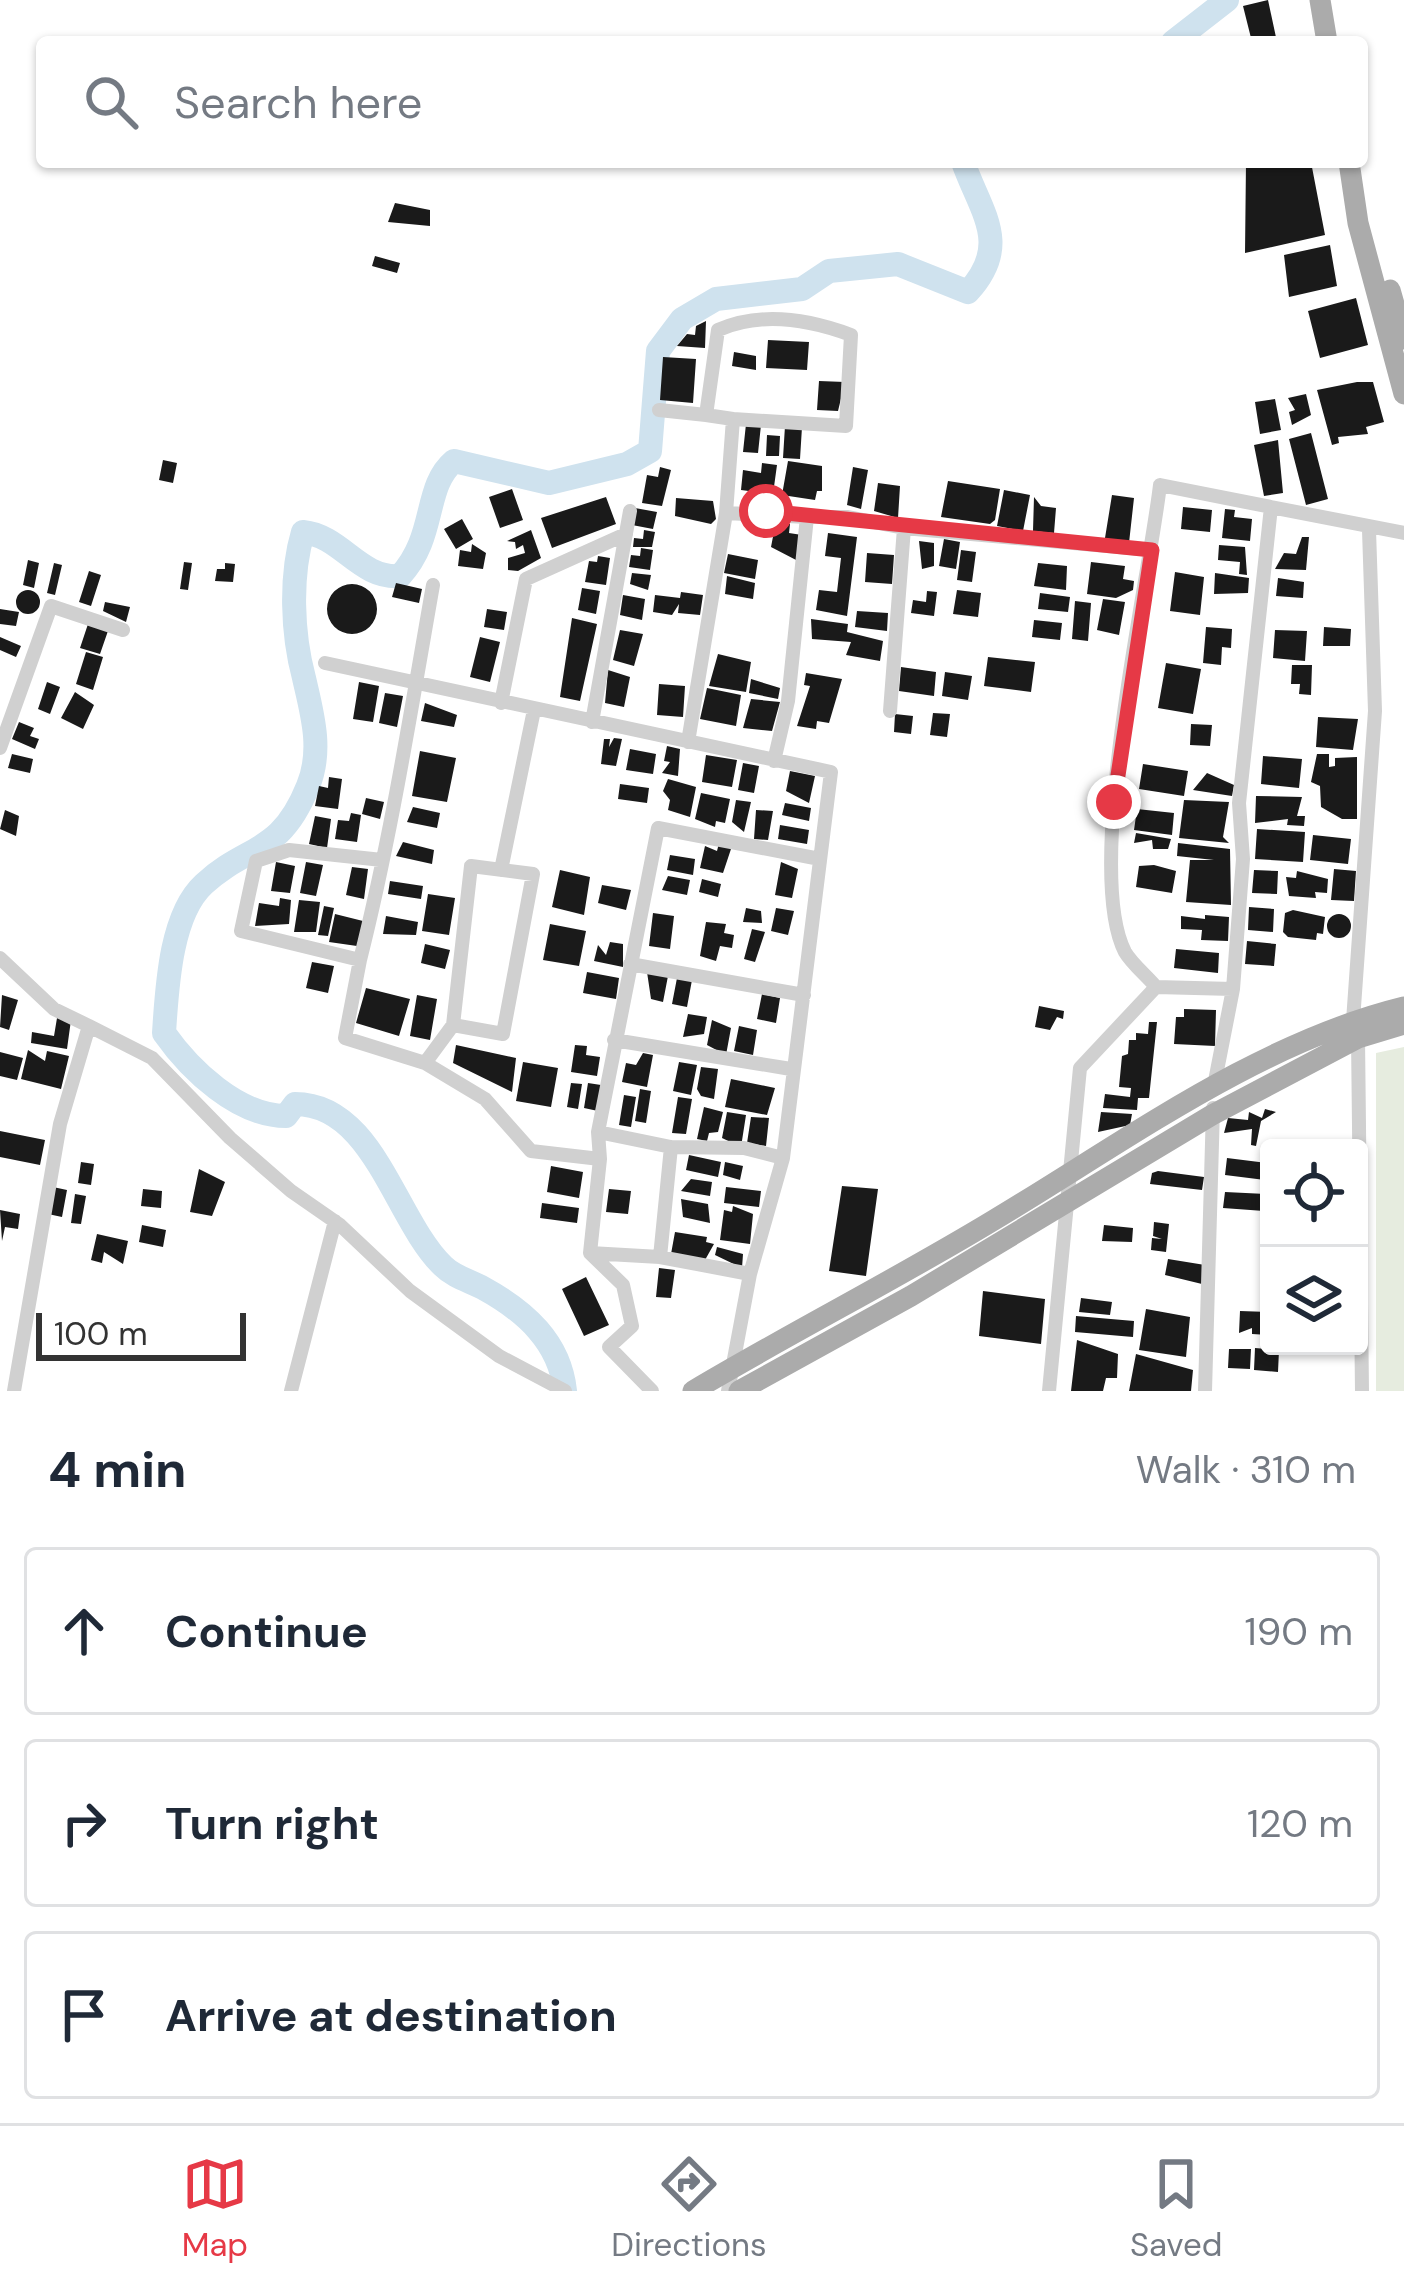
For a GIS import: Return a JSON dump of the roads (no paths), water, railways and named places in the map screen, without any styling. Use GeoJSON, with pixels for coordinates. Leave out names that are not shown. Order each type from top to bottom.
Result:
{"type":"FeatureCollection","features":[{"type":"Feature","properties":{"kind":"main road"},"geometry":{"type":"LineString","coordinates":[[1319,0],[1326,36]]}},
{"type":"Feature","properties":{"kind":"main road"},"geometry":{"type":"LineString","coordinates":[[1353,168],[1358,223],[1404,394]]}},
{"type":"Feature","properties":{"kind":"main road"},"geometry":{"type":"LineString","coordinates":[[1354,168],[1404,340]]}},
{"type":"Feature","properties":{"kind":"main road"},"geometry":{"type":"LineString","coordinates":[[693,1391],[899,1277],[1214,1090],[1404,1007]]}},
{"type":"Feature","properties":{"kind":"main road"},"geometry":{"type":"LineString","coordinates":[[739,1391],[1355,1029],[1404,1024]]}},
{"type":"Feature","properties":{"kind":"street"},"geometry":{"type":"LineString","coordinates":[[659,410],[733,418],[846,425],[850,335],[818,323],[746,317],[718,330],[706,415]]}},
{"type":"Feature","properties":{"kind":"street"},"geometry":{"type":"LineString","coordinates":[[688,742],[726,513],[733,418]]}},
{"type":"Feature","properties":{"kind":"street"},"geometry":{"type":"LineString","coordinates":[[1234,989],[1156,987],[1126,953],[1108,882],[1114,802],[1160,485],[1369,530],[1404,533]]}},
{"type":"Feature","properties":{"kind":"street"},"geometry":{"type":"LineString","coordinates":[[1205,1391],[1212,1115],[1234,989],[1243,859],[1239,803],[1270,507]]}},
{"type":"Feature","properties":{"kind":"street"},"geometry":{"type":"LineString","coordinates":[[592,722],[629,511]]}},
{"type":"Feature","properties":{"kind":"street"},"geometry":{"type":"LineString","coordinates":[[726,513],[848,517],[904,528],[1152,550]]}},
{"type":"Feature","properties":{"kind":"street"},"geometry":{"type":"LineString","coordinates":[[774,761],[788,701],[807,517]]}},
{"type":"Feature","properties":{"kind":"street"},"geometry":{"type":"LineString","coordinates":[[890,711],[904,528]]}},
{"type":"Feature","properties":{"kind":"street"},"geometry":{"type":"LineString","coordinates":[[1362,1391],[1355,1029],[1375,711],[1369,530]]}},
{"type":"Feature","properties":{"kind":"street"},"geometry":{"type":"LineString","coordinates":[[501,703],[526,579],[626,534]]}},
{"type":"Feature","properties":{"kind":"street"},"geometry":{"type":"LineString","coordinates":[[433,585],[345,1039],[425,1063],[485,1099],[531,1151],[600,1159]]}},
{"type":"Feature","properties":{"kind":"street"},"geometry":{"type":"LineString","coordinates":[[0,748],[51,606],[123,630]]}},
{"type":"Feature","properties":{"kind":"street"},"geometry":{"type":"LineString","coordinates":[[326,663],[831,772],[791,1069],[784,1158],[750,1274],[728,1391]]}},
{"type":"Feature","properties":{"kind":"street"},"geometry":{"type":"LineString","coordinates":[[501,870],[534,710]]}},
{"type":"Feature","properties":{"kind":"street"},"geometry":{"type":"LineString","coordinates":[[590,1253],[600,1159],[598,1132],[658,828],[820,859]]}},
{"type":"Feature","properties":{"kind":"street"},"geometry":{"type":"LineString","coordinates":[[360,960],[241,932],[256,861],[289,850],[382,860]]}},
{"type":"Feature","properties":{"kind":"street"},"geometry":{"type":"LineString","coordinates":[[425,1063],[452,1024],[470,866],[533,874],[503,1034],[452,1024]]}},
{"type":"Feature","properties":{"kind":"street"},"geometry":{"type":"LineString","coordinates":[[630,964],[804,995]]}},
{"type":"Feature","properties":{"kind":"street"},"geometry":{"type":"LineString","coordinates":[[2,970],[54,1009],[152,1058],[230,1138],[335,1221],[410,1291],[548,1385],[565,1391]]}},
{"type":"Feature","properties":{"kind":"street"},"geometry":{"type":"LineString","coordinates":[[1049,1391],[1080,1068],[1156,987]]}},
{"type":"Feature","properties":{"kind":"street"},"geometry":{"type":"LineString","coordinates":[[14,1391],[60,1124],[89,1026]]}},
{"type":"Feature","properties":{"kind":"street"},"geometry":{"type":"LineString","coordinates":[[614,1040],[791,1069]]}},
{"type":"Feature","properties":{"kind":"street"},"geometry":{"type":"LineString","coordinates":[[598,1132],[671,1147],[744,1148],[784,1158]]}},
{"type":"Feature","properties":{"kind":"street"},"geometry":{"type":"LineString","coordinates":[[660,1258],[671,1147]]}},
{"type":"Feature","properties":{"kind":"street"},"geometry":{"type":"LineString","coordinates":[[291,1391],[335,1221]]}},
{"type":"Feature","properties":{"kind":"street"},"geometry":{"type":"LineString","coordinates":[[590,1253],[660,1258],[750,1274]]}},
{"type":"Feature","properties":{"kind":"street"},"geometry":{"type":"LineString","coordinates":[[590,1253],[623,1285],[632,1326],[609,1347],[652,1391]]}},
{"type":"Feature","properties":{"kind":"waterway"},"geometry":{"type":"LineString","coordinates":[[1181,36],[1227,0]]}},
{"type":"Feature","properties":{"kind":"waterway"},"geometry":{"type":"LineString","coordinates":[[565,1391],[556,1357],[538,1330],[498,1297],[443,1266],[364,1143],[345,1123],[322,1109],[295,1104],[286,1116],[250,1108],[201,1076],[164,1033],[172,954],[193,897],[220,871],[286,825],[312,772],[315,732],[294,605],[303,532],[329,541],[373,571],[400,576],[420,545],[438,484],[454,461],[549,483],[627,464],[650,451],[658,351],[682,319],[716,299],[802,289],[829,271],[898,264],[968,292],[981,275],[990,243],[989,228],[965,168]]}}]}
